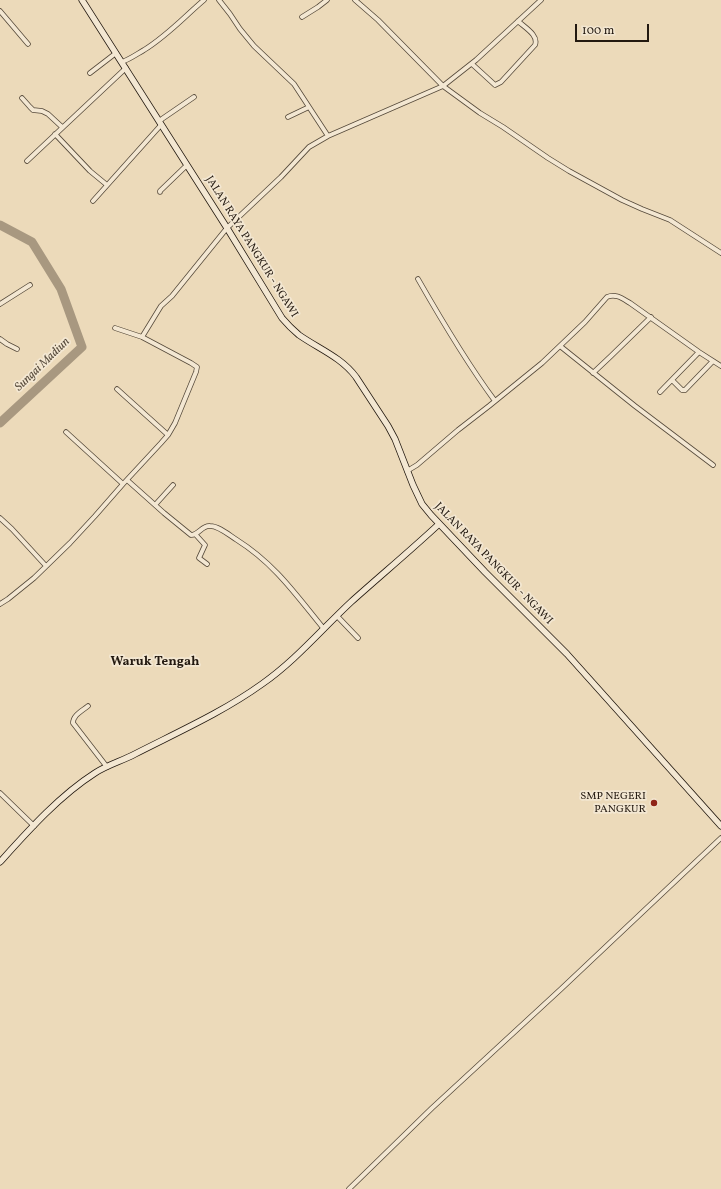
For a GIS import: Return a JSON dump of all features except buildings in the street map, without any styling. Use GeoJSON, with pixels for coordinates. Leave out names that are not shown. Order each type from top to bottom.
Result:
{"type":"FeatureCollection","features":[{"type":"Feature","properties":{"kind":"main road","name":"JALAN RAYA PANGKUR - NGAWI"},"geometry":{"type":"LineString","coordinates":[[82,0],[227,228],[282,318],[300,335],[340,360],[354,373],[388,426],[422,504],[484,572],[567,654],[721,826]]}},
{"type":"Feature","properties":{"kind":"main road"},"geometry":{"type":"LineString","coordinates":[[0,862],[60,800],[85,780],[107,767],[216,713],[256,689],[282,669],[337,616],[439,524]]}},
{"type":"Feature","properties":{"kind":"street"},"geometry":{"type":"LineString","coordinates":[[122,62],[153,44],[180,23],[204,0]]}},
{"type":"Feature","properties":{"kind":"street"},"geometry":{"type":"LineString","coordinates":[[219,0],[254,46],[294,84],[328,136]]}},
{"type":"Feature","properties":{"kind":"street"},"geometry":{"type":"LineString","coordinates":[[302,17],[327,0]]}},
{"type":"Feature","properties":{"kind":"street"},"geometry":{"type":"LineString","coordinates":[[356,0],[378,20],[443,86],[480,113],[548,158],[622,200],[670,220],[721,254]]}},
{"type":"Feature","properties":{"kind":"street"},"geometry":{"type":"LineString","coordinates":[[142,337],[161,306],[172,296],[227,228],[281,178],[304,151],[328,136],[443,86],[472,64],[541,0]]}},
{"type":"Feature","properties":{"kind":"street"},"geometry":{"type":"LineString","coordinates":[[0,11],[28,44]]}},
{"type":"Feature","properties":{"kind":"street"},"geometry":{"type":"LineString","coordinates":[[472,64],[495,85],[501,82],[536,42],[534,36],[518,21]]}},
{"type":"Feature","properties":{"kind":"street"},"geometry":{"type":"LineString","coordinates":[[90,73],[116,53]]}},
{"type":"Feature","properties":{"kind":"street"},"geometry":{"type":"LineString","coordinates":[[27,161],[126,68]]}},
{"type":"Feature","properties":{"kind":"street"},"geometry":{"type":"LineString","coordinates":[[93,201],[160,123],[194,97]]}},
{"type":"Feature","properties":{"kind":"street"},"geometry":{"type":"LineString","coordinates":[[22,98],[33,110],[42,111],[48,114],[62,127]]}},
{"type":"Feature","properties":{"kind":"street"},"geometry":{"type":"LineString","coordinates":[[288,117],[309,107]]}},
{"type":"Feature","properties":{"kind":"street"},"geometry":{"type":"LineString","coordinates":[[55,134],[90,171],[107,185]]}},
{"type":"Feature","properties":{"kind":"street"},"geometry":{"type":"LineString","coordinates":[[160,192],[187,165]]}},
{"type":"Feature","properties":{"kind":"street"},"geometry":{"type":"LineString","coordinates":[[418,279],[450,333],[495,401]]}},
{"type":"Feature","properties":{"kind":"street"},"geometry":{"type":"LineString","coordinates":[[0,304],[30,285]]}},
{"type":"Feature","properties":{"kind":"street"},"geometry":{"type":"LineString","coordinates":[[407,470],[417,465],[458,430],[532,372],[585,322],[607,297],[611,296],[621,298],[721,366]]}},
{"type":"Feature","properties":{"kind":"street"},"geometry":{"type":"LineString","coordinates":[[593,373],[650,317]]}},
{"type":"Feature","properties":{"kind":"street"},"geometry":{"type":"LineString","coordinates":[[0,604],[13,596],[46,566],[96,516],[168,435],[187,395],[197,367],[191,362],[142,337],[115,328]]}},
{"type":"Feature","properties":{"kind":"street"},"geometry":{"type":"LineString","coordinates":[[0,339],[17,349]]}},
{"type":"Feature","properties":{"kind":"street"},"geometry":{"type":"LineString","coordinates":[[560,346],[713,465]]}},
{"type":"Feature","properties":{"kind":"street"},"geometry":{"type":"LineString","coordinates":[[660,392],[699,352]]}},
{"type":"Feature","properties":{"kind":"street"},"geometry":{"type":"LineString","coordinates":[[672,380],[682,390],[687,390],[713,361]]}},
{"type":"Feature","properties":{"kind":"street"},"geometry":{"type":"LineString","coordinates":[[117,389],[168,435]]}},
{"type":"Feature","properties":{"kind":"street"},"geometry":{"type":"LineString","coordinates":[[66,432],[123,484]]}},
{"type":"Feature","properties":{"kind":"street"},"geometry":{"type":"LineString","coordinates":[[127,480],[192,535],[196,535],[205,545],[199,557],[207,564]]}},
{"type":"Feature","properties":{"kind":"street"},"geometry":{"type":"LineString","coordinates":[[155,505],[173,485]]}},
{"type":"Feature","properties":{"kind":"street"},"geometry":{"type":"LineString","coordinates":[[0,518],[46,566]]}},
{"type":"Feature","properties":{"kind":"street"},"geometry":{"type":"LineString","coordinates":[[196,535],[206,526],[210,526],[223,531],[248,547],[266,561],[279,574],[324,629]]}},
{"type":"Feature","properties":{"kind":"street"},"geometry":{"type":"LineString","coordinates":[[337,616],[358,638]]}},
{"type":"Feature","properties":{"kind":"street"},"geometry":{"type":"LineString","coordinates":[[88,706],[75,716],[73,723],[107,767]]}},
{"type":"Feature","properties":{"kind":"street"},"geometry":{"type":"LineString","coordinates":[[0,794],[34,826]]}},
{"type":"Feature","properties":{"kind":"street"},"geometry":{"type":"LineString","coordinates":[[349,1189],[432,1108],[721,838]]}},
{"type":"Feature","properties":{"kind":"waterway","name":"Sungai Madiun"},"geometry":{"type":"LineString","coordinates":[[0,225],[32,242],[61,289],[82,347],[0,423]]}},
{"type":"Feature","properties":{"kind":"place","name":"SMP NEGERI PANGKUR"},"geometry":{"type":"Point","coordinates":[654,803]}},
{"type":"Feature","properties":{"kind":"district","name":"Waruk Tengah"},"geometry":{"type":"Point","coordinates":[155,663]}}]}
